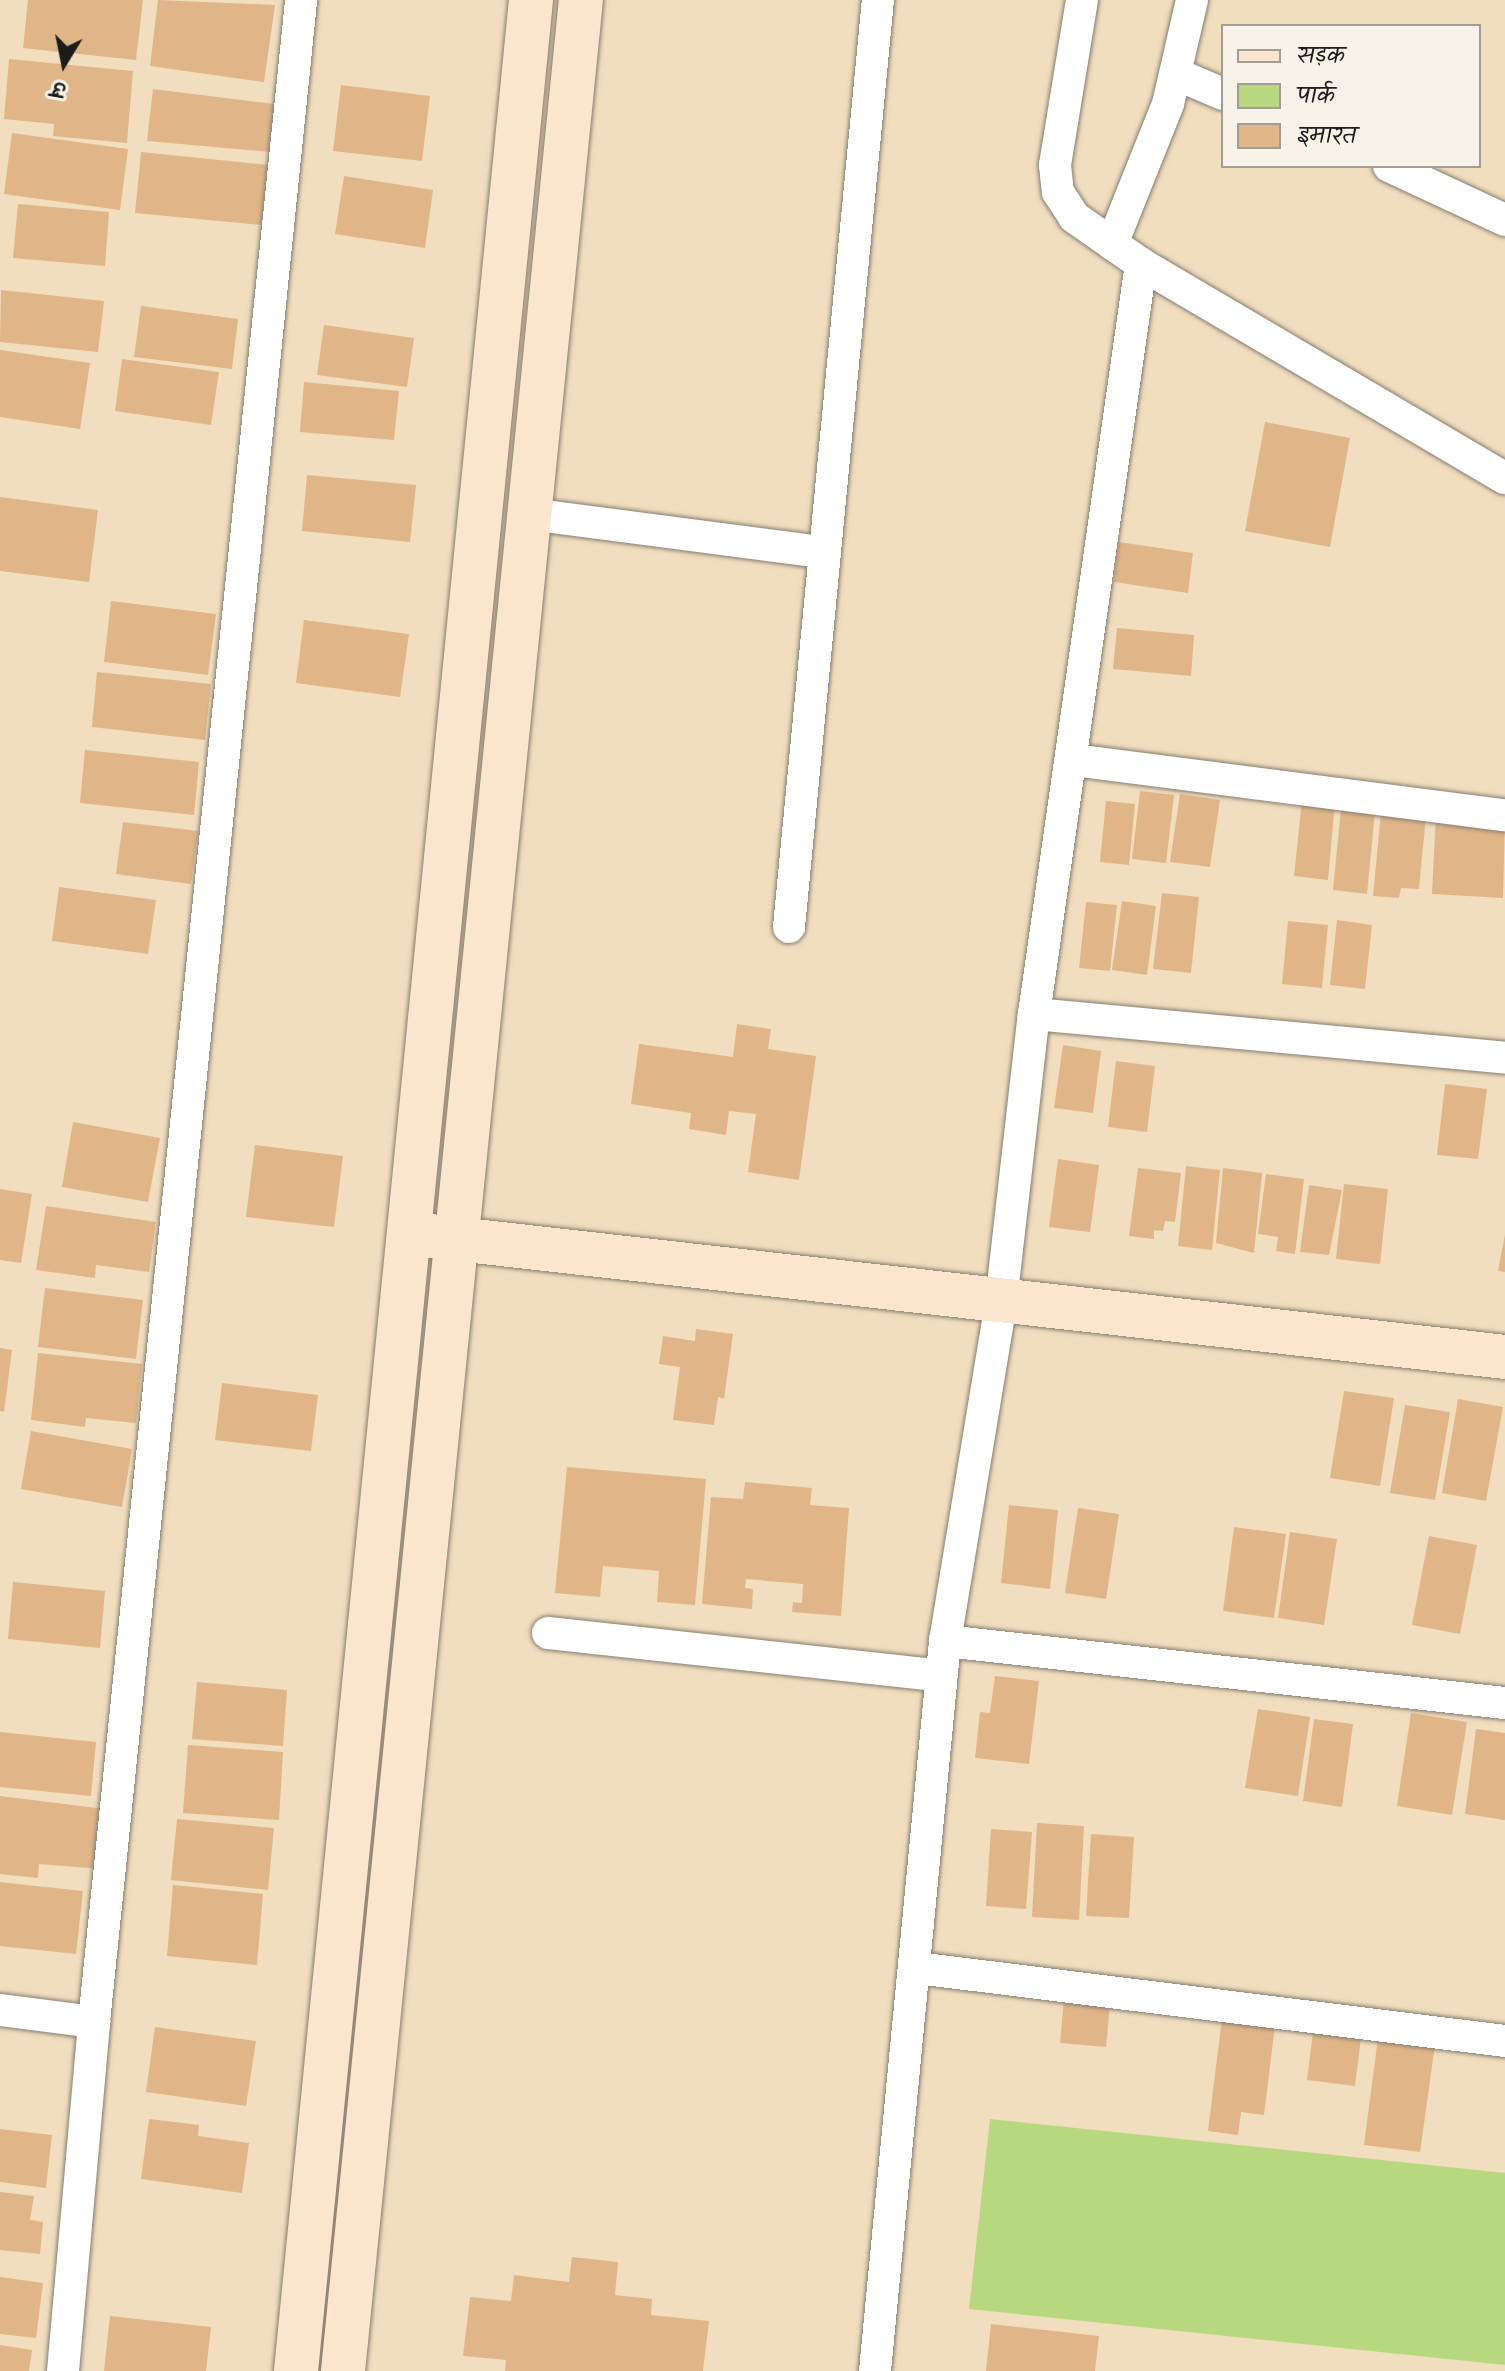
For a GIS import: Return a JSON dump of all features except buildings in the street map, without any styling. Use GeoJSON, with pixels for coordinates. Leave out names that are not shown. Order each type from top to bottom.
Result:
{"type":"FeatureCollection","features":[{"type":"Feature","properties":{"kind":"street"},"geometry":{"type":"LineString","coordinates":[[63,2371],[94,2022],[301,0]]}},
{"type":"Feature","properties":{"kind":"street"},"geometry":{"type":"LineString","coordinates":[[296,2371],[437,924],[531,0]]}},
{"type":"Feature","properties":{"kind":"street"},"geometry":{"type":"LineString","coordinates":[[343,2371],[581,0]]}},
{"type":"Feature","properties":{"kind":"street"},"geometry":{"type":"LineString","coordinates":[[789,927],[822,552],[878,0]]}},
{"type":"Feature","properties":{"kind":"street"},"geometry":{"type":"LineString","coordinates":[[1082,0],[1055,165],[1058,192],[1074,217],[1141,264],[1505,478]]}},
{"type":"Feature","properties":{"kind":"street"},"geometry":{"type":"LineString","coordinates":[[1112,244],[1154,147],[1176,74],[1192,0]]}},
{"type":"Feature","properties":{"kind":"street"},"geometry":{"type":"LineString","coordinates":[[1176,74],[1221,93]]}},
{"type":"Feature","properties":{"kind":"street"},"geometry":{"type":"LineString","coordinates":[[1393,168],[1505,220]]}},
{"type":"Feature","properties":{"kind":"street"},"geometry":{"type":"LineString","coordinates":[[875,2371],[917,1968],[945,1641],[1001,1302],[1034,1014],[1073,760],[1141,264]]}},
{"type":"Feature","properties":{"kind":"street"},"geometry":{"type":"LineString","coordinates":[[529,514],[822,552]]}},
{"type":"Feature","properties":{"kind":"street"},"geometry":{"type":"LineString","coordinates":[[1073,760],[1505,815]]}},
{"type":"Feature","properties":{"kind":"street"},"geometry":{"type":"LineString","coordinates":[[437,924],[486,929]]}},
{"type":"Feature","properties":{"kind":"street"},"geometry":{"type":"LineString","coordinates":[[1034,1014],[1505,1058]]}},
{"type":"Feature","properties":{"kind":"street"},"geometry":{"type":"LineString","coordinates":[[409,1233],[1505,1357]]}},
{"type":"Feature","properties":{"kind":"street"},"geometry":{"type":"LineString","coordinates":[[548,1633],[941,1676]]}},
{"type":"Feature","properties":{"kind":"street"},"geometry":{"type":"LineString","coordinates":[[945,1641],[1505,1703]]}},
{"type":"Feature","properties":{"kind":"street"},"geometry":{"type":"LineString","coordinates":[[348,1830],[396,1834]]}},
{"type":"Feature","properties":{"kind":"street"},"geometry":{"type":"LineString","coordinates":[[917,1968],[1505,2041]]}},
{"type":"Feature","properties":{"kind":"street"},"geometry":{"type":"LineString","coordinates":[[0,2010],[94,2022]]}},
{"type":"Feature","properties":{"kind":"street"},"geometry":{"type":"LineString","coordinates":[[307,2258],[354,2263]]}},
{"type":"Feature","properties":{"kind":"green space"},"geometry":{"type":"Polygon","coordinates":[[[990,2119],[1505,2173],[1505,2365],[969,2309],[990,2119]]]}}]}
